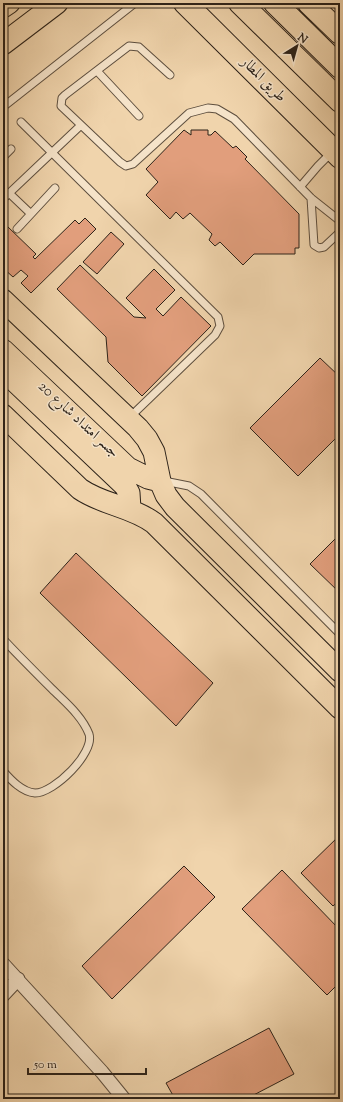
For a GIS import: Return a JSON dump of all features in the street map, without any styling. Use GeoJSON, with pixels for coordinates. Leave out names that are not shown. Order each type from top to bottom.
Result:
{"type":"FeatureCollection","features":[{"type":"Feature","properties":{"kind":"highway"},"geometry":{"type":"LineString","coordinates":[[240,3],[340,101]]}},
{"type":"Feature","properties":{"kind":"highway"},"geometry":{"type":"LineString","coordinates":[[275,3],[340,67]]}},
{"type":"Feature","properties":{"kind":"highway"},"geometry":{"type":"LineString","coordinates":[[309,3],[340,33]]}},
{"type":"Feature","properties":{"kind":"highway","name":"طريق المطار"},"geometry":{"type":"LineString","coordinates":[[193,7],[337,154]]}},
{"type":"Feature","properties":{"kind":"main road"},"geometry":{"type":"LineString","coordinates":[[3,7],[9,3]]}},
{"type":"Feature","properties":{"kind":"main road"},"geometry":{"type":"LineString","coordinates":[[3,44],[57,3]]}},
{"type":"Feature","properties":{"kind":"main road"},"geometry":{"type":"LineString","coordinates":[[3,300],[128,418],[147,439],[154,452],[160,481],[166,495],[175,507],[340,671]]}},
{"type":"Feature","properties":{"kind":"main road","name":"جسر امتداد شارع 20"},"geometry":{"type":"LineString","coordinates":[[3,350],[128,468],[148,478],[160,481]]}},
{"type":"Feature","properties":{"kind":"main road","name":"جسر امتداد شارع 20"},"geometry":{"type":"LineString","coordinates":[[3,370],[125,486],[129,493],[130,509]]}},
{"type":"Feature","properties":{"kind":"main road"},"geometry":{"type":"LineString","coordinates":[[3,415],[80,489],[104,502],[130,509],[143,515],[154,523],[340,708]]}},
{"type":"Feature","properties":{"kind":"street"},"geometry":{"type":"LineString","coordinates":[[3,964],[102,1072],[124,1099]]}},
{"type":"Feature","properties":{"kind":"street"},"geometry":{"type":"LineString","coordinates":[[3,994],[18,979]]}},
{"type":"Feature","properties":{"kind":"lane"},"geometry":{"type":"LineString","coordinates":[[3,107],[135,3]]}},
{"type":"Feature","properties":{"kind":"lane"},"geometry":{"type":"LineString","coordinates":[[170,75],[136,46],[129,46],[62,98],[63,110],[120,162],[130,165],[189,113],[208,108],[218,109],[234,119],[311,198],[340,221]]}},
{"type":"Feature","properties":{"kind":"lane"},"geometry":{"type":"LineString","coordinates":[[97,70],[139,116]]}},
{"type":"Feature","properties":{"kind":"lane"},"geometry":{"type":"LineString","coordinates":[[21,122],[215,312],[220,321],[218,331],[215,335],[128,418]]}},
{"type":"Feature","properties":{"kind":"lane"},"geometry":{"type":"LineString","coordinates":[[3,198],[80,126]]}},
{"type":"Feature","properties":{"kind":"lane"},"geometry":{"type":"LineString","coordinates":[[3,157],[11,149]]}},
{"type":"Feature","properties":{"kind":"lane"},"geometry":{"type":"LineString","coordinates":[[300,187],[318,166],[337,154]]}},
{"type":"Feature","properties":{"kind":"lane"},"geometry":{"type":"LineString","coordinates":[[16,229],[55,188]]}},
{"type":"Feature","properties":{"kind":"lane"},"geometry":{"type":"LineString","coordinates":[[9,193],[31,214]]}},
{"type":"Feature","properties":{"kind":"lane"},"geometry":{"type":"LineString","coordinates":[[311,198],[314,245],[319,248],[324,247],[340,232]]}},
{"type":"Feature","properties":{"kind":"lane"},"geometry":{"type":"LineString","coordinates":[[160,481],[188,486],[201,494],[340,634]]}},
{"type":"Feature","properties":{"kind":"lane"},"geometry":{"type":"LineString","coordinates":[[3,639],[81,719],[90,736],[88,751],[64,778],[49,788],[36,793],[24,789],[15,784],[3,771]]}},
{"type":"Feature","properties":{"kind":"building"},"geometry":{"type":"Polygon","coordinates":[[[184,130],[191,135],[191,130],[208,130],[208,135],[211,135],[215,131],[233,148],[236,146],[247,157],[245,159],[299,214],[299,248],[295,248],[295,254],[254,254],[243,265],[220,242],[215,246],[209,240],[212,234],[190,213],[183,219],[176,212],[170,219],[146,195],[158,182],[146,169],[184,130]]]}},
{"type":"Feature","properties":{"kind":"building"},"geometry":{"type":"Polygon","coordinates":[[[85,218],[96,229],[31,293],[21,283],[28,276],[21,270],[13,277],[3,268],[3,230],[7,226],[36,254],[33,257],[35,259],[75,220],[79,224],[85,218]]]}},
{"type":"Feature","properties":{"kind":"building"},"geometry":{"type":"Polygon","coordinates":[[[111,232],[124,244],[97,274],[83,262],[111,232]]]}},
{"type":"Feature","properties":{"kind":"building"},"geometry":{"type":"Polygon","coordinates":[[[80,265],[134,317],[146,318],[126,298],[154,269],[175,290],[156,309],[163,316],[181,297],[211,326],[142,396],[108,362],[106,337],[57,289],[80,265]]]}},
{"type":"Feature","properties":{"kind":"building"},"geometry":{"type":"Polygon","coordinates":[[[320,358],[340,377],[340,434],[298,476],[250,428],[320,358]]]}},
{"type":"Feature","properties":{"kind":"building"},"geometry":{"type":"Polygon","coordinates":[[[340,534],[340,593],[310,564],[340,534]]]}},
{"type":"Feature","properties":{"kind":"building"},"geometry":{"type":"Polygon","coordinates":[[[76,553],[213,683],[176,726],[40,593],[76,553]]]}},
{"type":"Feature","properties":{"kind":"building"},"geometry":{"type":"Polygon","coordinates":[[[340,835],[340,900],[333,906],[301,873],[340,835]]]}},
{"type":"Feature","properties":{"kind":"building"},"geometry":{"type":"Polygon","coordinates":[[[184,866],[215,897],[112,999],[82,966],[184,866]]]}},
{"type":"Feature","properties":{"kind":"building"},"geometry":{"type":"Polygon","coordinates":[[[282,870],[340,930],[340,982],[327,995],[242,909],[282,870]]]}},
{"type":"Feature","properties":{"kind":"building"},"geometry":{"type":"Polygon","coordinates":[[[269,1028],[294,1074],[246,1099],[175,1099],[166,1083],[269,1028]]]}}]}
